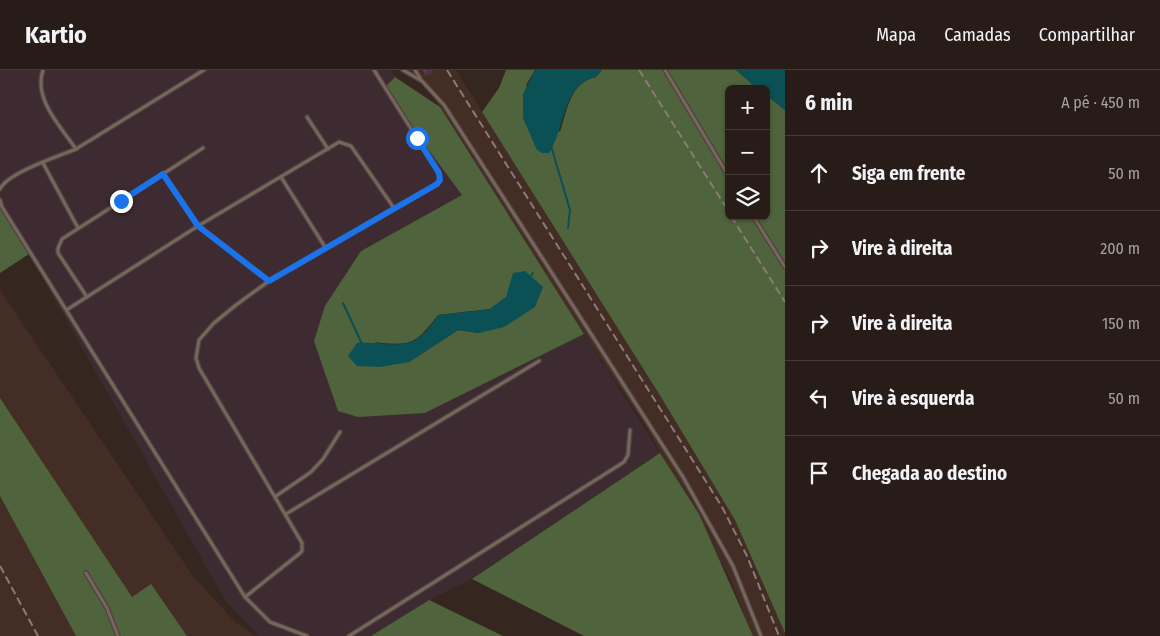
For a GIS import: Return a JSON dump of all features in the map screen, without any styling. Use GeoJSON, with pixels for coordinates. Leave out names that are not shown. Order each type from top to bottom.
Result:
{"type":"FeatureCollection","features":[{"type":"Feature","properties":{"kind":"lane"},"geometry":{"type":"LineString","coordinates":[[43,70],[40,88],[43,100],[76,149]]}},
{"type":"Feature","properties":{"kind":"lane"},"geometry":{"type":"LineString","coordinates":[[0,189],[2,184],[20,173],[76,149],[204,70]]}},
{"type":"Feature","properties":{"kind":"lane"},"geometry":{"type":"LineString","coordinates":[[245,597],[302,551],[302,543],[276,496],[207,383],[196,358],[199,340],[209,328],[269,281],[325,247],[432,188],[440,180],[439,173],[374,70]]}},
{"type":"Feature","properties":{"kind":"lane"},"geometry":{"type":"LineString","coordinates":[[402,70],[422,81]]}},
{"type":"Feature","properties":{"kind":"lane"},"geometry":{"type":"LineString","coordinates":[[415,70],[422,81],[451,114],[683,477],[733,566],[762,636]]}},
{"type":"Feature","properties":{"kind":"lane"},"geometry":{"type":"LineString","coordinates":[[665,70],[728,175]]}},
{"type":"Feature","properties":{"kind":"lane"},"geometry":{"type":"LineString","coordinates":[[307,117],[328,149]]}},
{"type":"Feature","properties":{"kind":"lane"},"geometry":{"type":"LineString","coordinates":[[68,309],[198,226],[339,142],[351,146],[394,208]]}},
{"type":"Feature","properties":{"kind":"lane"},"geometry":{"type":"LineString","coordinates":[[87,297],[58,253],[62,239],[203,148]]}},
{"type":"Feature","properties":{"kind":"lane"},"geometry":{"type":"LineString","coordinates":[[43,163],[78,228]]}},
{"type":"Feature","properties":{"kind":"lane"},"geometry":{"type":"LineString","coordinates":[[163,174],[198,226],[269,281]]}},
{"type":"Feature","properties":{"kind":"lane"},"geometry":{"type":"LineString","coordinates":[[281,177],[325,247]]}},
{"type":"Feature","properties":{"kind":"lane"},"geometry":{"type":"LineString","coordinates":[[0,200],[2,207],[68,309],[145,439],[245,597],[270,622],[307,636]]}},
{"type":"Feature","properties":{"kind":"lane"},"geometry":{"type":"LineString","coordinates":[[756,220],[785,267]]}},
{"type":"Feature","properties":{"kind":"lane"},"geometry":{"type":"LineString","coordinates":[[286,514],[539,361]]}},
{"type":"Feature","properties":{"kind":"lane"},"geometry":{"type":"LineString","coordinates":[[350,636],[624,462],[628,456],[630,430]]}},
{"type":"Feature","properties":{"kind":"lane"},"geometry":{"type":"LineString","coordinates":[[276,496],[311,472],[340,432]]}},
{"type":"Feature","properties":{"kind":"lane"},"geometry":{"type":"LineString","coordinates":[[86,573],[107,608],[118,636]]}},
{"type":"Feature","properties":{"kind":"shaded area"},"geometry":{"type":"Polygon","coordinates":[[[0,70],[390,70],[395,77],[383,89],[462,195],[361,251],[425,413],[584,334],[660,453],[472,579],[429,600],[371,636],[259,636],[225,600],[0,203],[0,70]]]}},
{"type":"Feature","properties":{"kind":"shaded area"},"geometry":{"type":"Polygon","coordinates":[[[416,70],[456,70],[738,519],[785,622],[785,636],[752,636],[730,579],[647,428],[584,334],[416,70]]]}},
{"type":"Feature","properties":{"kind":"shaded area"},"geometry":{"type":"Polygon","coordinates":[[[0,290],[193,576],[235,622],[256,636],[187,636],[175,621],[132,598],[0,398],[0,290]]]}},
{"type":"Feature","properties":{"kind":"shaded area"},"geometry":{"type":"Polygon","coordinates":[[[0,496],[76,636],[0,636],[0,496]]]}},
{"type":"Feature","properties":{"kind":"green space"},"geometry":{"type":"Polygon","coordinates":[[[506,70],[535,70],[526,85],[560,132],[575,91],[587,80],[596,77],[602,70],[736,70],[753,85],[725,85],[725,220],[770,220],[770,98],[785,110],[785,633],[735,520],[661,397],[482,112],[499,88],[506,70]]]}},
{"type":"Feature","properties":{"kind":"green space"},"geometry":{"type":"Polygon","coordinates":[[[395,77],[440,107],[584,334],[425,413],[358,417],[338,411],[314,341],[325,306],[361,251],[462,195],[383,89],[395,77]],[[506,297],[490,309],[438,315],[418,338],[412,341],[397,344],[374,342],[409,362],[458,330],[479,333],[506,297]]]}},
{"type":"Feature","properties":{"kind":"green space"},"geometry":{"type":"Polygon","coordinates":[[[0,203],[29,254],[0,273],[0,203]]]}},
{"type":"Feature","properties":{"kind":"green space"},"geometry":{"type":"Polygon","coordinates":[[[0,398],[132,597],[151,584],[187,636],[76,636],[0,496],[0,398]]]}},
{"type":"Feature","properties":{"kind":"green space"},"geometry":{"type":"Polygon","coordinates":[[[660,453],[699,514],[753,636],[584,636],[472,579],[660,453]]]}},
{"type":"Feature","properties":{"kind":"green space"},"geometry":{"type":"Polygon","coordinates":[[[429,600],[503,636],[371,636],[429,600]]]}},
{"type":"Feature","properties":{"kind":"water"},"geometry":{"type":"Polygon","coordinates":[[[535,70],[602,70],[596,77],[585,81],[571,97],[549,153],[542,153],[537,150],[523,118],[523,94],[535,70]]]}},
{"type":"Feature","properties":{"kind":"water"},"geometry":{"type":"Polygon","coordinates":[[[736,70],[785,70],[785,110],[770,98],[770,85],[753,85],[736,70]]]}},
{"type":"Feature","properties":{"kind":"water"},"geometry":{"type":"Polygon","coordinates":[[[525,271],[543,287],[535,307],[504,327],[479,333],[458,330],[409,362],[380,367],[357,366],[348,356],[357,343],[399,344],[414,341],[426,332],[438,315],[490,309],[506,297],[513,273],[525,271]]]}},
{"type":"Feature","properties":{"kind":"waterway"},"geometry":{"type":"LineString","coordinates":[[551,146],[570,210],[568,228]]}},
{"type":"Feature","properties":{"kind":"waterway"},"geometry":{"type":"LineString","coordinates":[[529,278],[533,273]]}},
{"type":"Feature","properties":{"kind":"waterway"},"geometry":{"type":"LineString","coordinates":[[343,303],[362,344]]}},
{"type":"Feature","properties":{"kind":"railway"},"geometry":{"type":"LineString","coordinates":[[447,70],[722,507],[747,556],[779,636]]}},
{"type":"Feature","properties":{"kind":"railway"},"geometry":{"type":"LineString","coordinates":[[639,70],[725,206]]}},
{"type":"Feature","properties":{"kind":"railway"},"geometry":{"type":"LineString","coordinates":[[734,220],[785,302]]}},
{"type":"Feature","properties":{"kind":"railway"},"geometry":{"type":"LineString","coordinates":[[0,566],[38,636]]}},
{"type":"Feature","properties":{"kind":"route"},"geometry":{"type":"LineString","coordinates":[[121,201],[163,174],[198,226],[269,281],[437,184],[440,180],[439,173],[417,138]]}}]}
